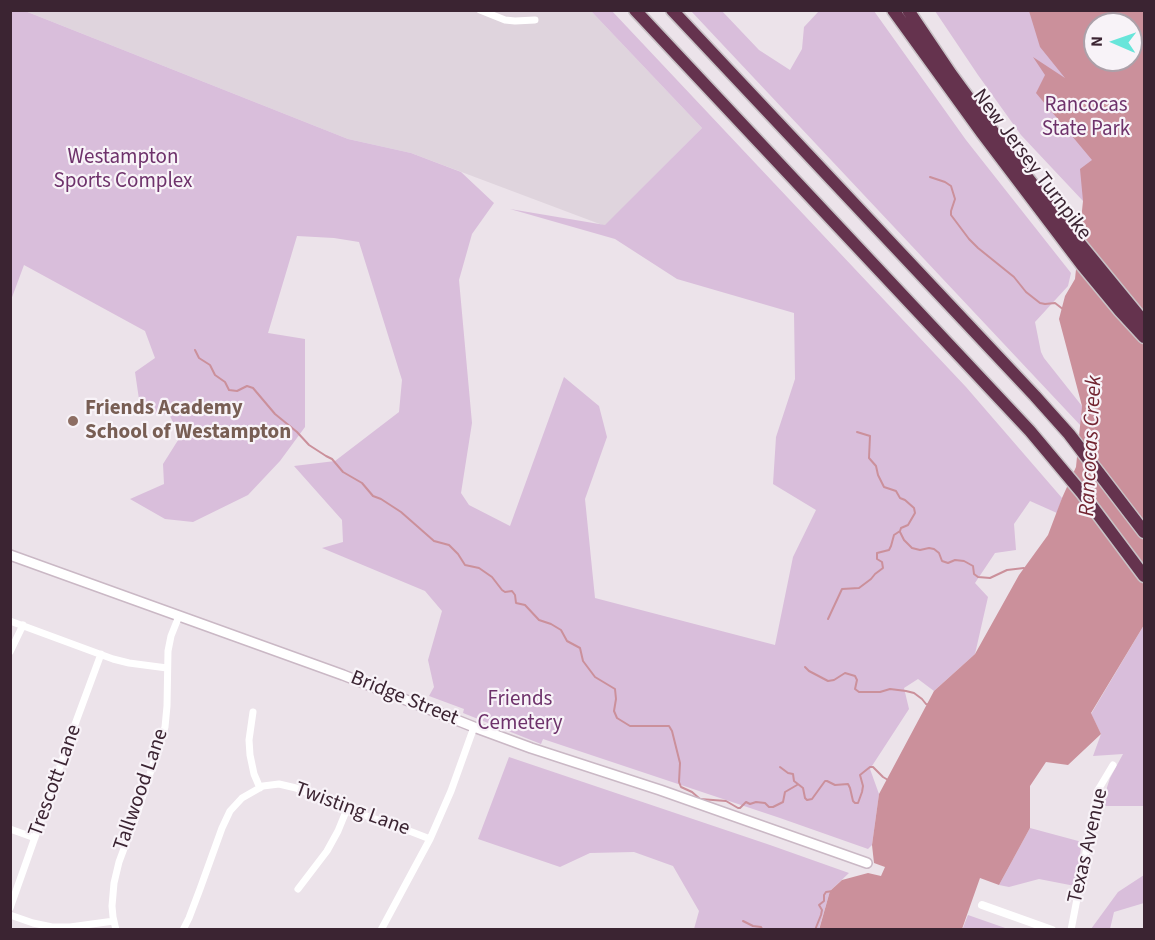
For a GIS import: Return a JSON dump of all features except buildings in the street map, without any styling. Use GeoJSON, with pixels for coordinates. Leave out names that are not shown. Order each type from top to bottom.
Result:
{"type":"FeatureCollection","features":[{"type":"Feature","properties":{"kind":"highway"},"geometry":{"type":"LineString","coordinates":[[635,10],[1048,451],[1144,576]]}},
{"type":"Feature","properties":{"kind":"highway"},"geometry":{"type":"LineString","coordinates":[[672,10],[1069,434],[1144,532]]}},
{"type":"Feature","properties":{"kind":"highway","name":"New Jersey Turnpike"},"geometry":{"type":"LineString","coordinates":[[893,10],[982,133],[1065,234],[1144,322]]}},
{"type":"Feature","properties":{"kind":"highway","name":"New Jersey Turnpike"},"geometry":{"type":"LineString","coordinates":[[908,10],[1065,234],[1102,291],[1144,337]]}},
{"type":"Feature","properties":{"kind":"main road","name":"Bridge Street"},"geometry":{"type":"LineString","coordinates":[[10,555],[343,675],[538,751],[715,809],[867,864]]}},
{"type":"Feature","properties":{"kind":"street"},"geometry":{"type":"LineString","coordinates":[[480,10],[505,20],[535,20]]}},
{"type":"Feature","properties":{"kind":"street","name":"Tallwood Lane"},"geometry":{"type":"LineString","coordinates":[[116,930],[112,895],[119,862],[165,727],[167,668],[171,636],[179,616]]}},
{"type":"Feature","properties":{"kind":"street"},"geometry":{"type":"LineString","coordinates":[[10,621],[121,661],[167,668]]}},
{"type":"Feature","properties":{"kind":"street"},"geometry":{"type":"LineString","coordinates":[[10,652],[22,625]]}},
{"type":"Feature","properties":{"kind":"street","name":"Trescott Lane"},"geometry":{"type":"LineString","coordinates":[[10,908],[102,654]]}},
{"type":"Feature","properties":{"kind":"street"},"geometry":{"type":"LineString","coordinates":[[184,929],[230,811],[242,798],[260,788],[252,769],[250,755],[249,740],[253,712]]}},
{"type":"Feature","properties":{"kind":"street"},"geometry":{"type":"LineString","coordinates":[[381,930],[430,839],[451,791],[474,727]]}},
{"type":"Feature","properties":{"kind":"street","name":"Texas Avenue"},"geometry":{"type":"LineString","coordinates":[[1071,930],[1098,790],[1113,765]]}},
{"type":"Feature","properties":{"kind":"street","name":"Twisting Lane"},"geometry":{"type":"LineString","coordinates":[[260,788],[271,785],[288,785],[430,839]]}},
{"type":"Feature","properties":{"kind":"street"},"geometry":{"type":"LineString","coordinates":[[298,889],[327,851],[347,809]]}},
{"type":"Feature","properties":{"kind":"street"},"geometry":{"type":"LineString","coordinates":[[10,829],[35,838]]}},
{"type":"Feature","properties":{"kind":"street"},"geometry":{"type":"LineString","coordinates":[[982,905],[1052,930]]}},
{"type":"Feature","properties":{"kind":"street"},"geometry":{"type":"LineString","coordinates":[[10,915],[33,924],[52,927],[114,921]]}},
{"type":"Feature","properties":{"kind":"shaded area"},"geometry":{"type":"Polygon","coordinates":[[[25,11],[591,11],[702,128],[605,226],[411,153],[348,139],[25,11]]]}},
{"type":"Feature","properties":{"kind":"green space"},"geometry":{"type":"Polygon","coordinates":[[[11,11],[25,11],[348,139],[411,153],[461,172],[494,203],[472,234],[459,280],[472,423],[461,493],[469,505],[510,526],[564,377],[599,406],[607,437],[585,499],[595,598],[775,645],[793,557],[816,510],[773,484],[776,437],[795,379],[794,313],[677,279],[615,239],[510,209],[605,225],[702,128],[591,11],[612,11],[966,387],[1062,498],[1057,513],[1030,501],[1014,524],[1016,550],[995,553],[975,583],[988,597],[975,654],[934,691],[918,679],[904,688],[909,709],[870,769],[879,794],[872,845],[868,849],[543,739],[541,744],[463,713],[464,709],[429,696],[434,687],[428,660],[442,611],[425,591],[322,548],[343,542],[342,520],[294,466],[335,461],[399,412],[402,380],[359,242],[297,236],[268,333],[305,339],[305,427],[280,461],[248,495],[193,522],[165,519],[130,499],[164,484],[163,464],[180,437],[169,414],[141,413],[135,372],[155,358],[145,331],[24,265],[11,300],[11,11]]]}},
{"type":"Feature","properties":{"kind":"green space"},"geometry":{"type":"Polygon","coordinates":[[[691,11],[722,11],[759,50],[790,70],[802,49],[804,27],[819,11],[874,11],[966,140],[1071,273],[1068,286],[1035,322],[1044,358],[1082,406],[1081,426],[691,11]]]}},
{"type":"Feature","properties":{"kind":"green space","name":"Rancocas State Park"},"geometry":{"type":"Polygon","coordinates":[[[935,11],[1144,11],[1144,207],[1083,201],[1021,135],[935,11]]]}},
{"type":"Feature","properties":{"kind":"green space"},"geometry":{"type":"Polygon","coordinates":[[[1144,625],[1144,806],[1101,806],[1110,778],[1123,754],[1093,756],[1101,734],[1091,714],[1144,625]]]}},
{"type":"Feature","properties":{"kind":"green space"},"geometry":{"type":"Polygon","coordinates":[[[509,757],[849,873],[830,891],[819,929],[694,929],[699,911],[673,866],[634,852],[590,853],[560,867],[478,839],[509,757]]]}},
{"type":"Feature","properties":{"kind":"green space"},"geometry":{"type":"Polygon","coordinates":[[[1030,828],[1082,842],[1075,886],[1039,879],[1009,887],[999,885],[1030,828]]]}},
{"type":"Feature","properties":{"kind":"green space"},"geometry":{"type":"Polygon","coordinates":[[[1144,875],[1144,903],[1114,912],[1110,929],[1091,929],[1118,892],[1144,875]]]}},
{"type":"Feature","properties":{"kind":"green space"},"geometry":{"type":"Polygon","coordinates":[[[968,915],[1008,929],[962,930],[968,915]]]}},
{"type":"Feature","properties":{"kind":"water","name":"Rancocas Creek"},"geometry":{"type":"Polygon","coordinates":[[[1029,11],[1144,11],[1144,625],[1091,713],[1101,734],[1068,765],[1046,762],[1030,786],[1030,828],[999,885],[980,878],[962,929],[819,930],[830,891],[842,880],[868,873],[881,876],[885,867],[874,863],[872,845],[879,794],[934,691],[975,654],[1019,575],[1048,535],[1076,467],[1082,406],[1059,319],[1065,296],[1075,279],[1083,201],[1080,169],[1092,160],[1036,93],[1045,75],[1033,57],[1065,78],[1040,47],[1029,11]]]}},
{"type":"Feature","properties":{"kind":"waterway"},"geometry":{"type":"LineString","coordinates":[[930,177],[951,186],[955,199],[951,215],[978,248],[1014,277],[1026,292],[1040,303],[1055,303],[1064,310]]}},
{"type":"Feature","properties":{"kind":"waterway"},"geometry":{"type":"LineString","coordinates":[[195,350],[199,358],[210,365],[215,375],[225,382],[229,390],[237,391],[247,386],[253,388],[275,414],[309,445],[332,459],[343,472],[362,483],[373,496],[401,512],[434,541],[449,545],[465,565],[479,568],[492,577],[505,592],[512,591],[516,603],[525,605],[539,620],[561,630],[567,641],[580,648],[583,661],[595,677],[615,689],[614,711],[617,718],[630,726],[669,726],[680,763],[681,787],[700,799],[726,801],[740,808],[746,802],[765,803],[773,807],[783,802],[785,792],[797,785]]}},
{"type":"Feature","properties":{"kind":"waterway"},"geometry":{"type":"LineString","coordinates":[[828,619],[842,589],[859,588],[883,568],[882,562],[877,559],[877,553],[889,550],[894,535],[908,525],[915,513],[914,508],[900,498],[896,491],[884,487],[876,466],[869,458],[870,436],[857,432]]}},
{"type":"Feature","properties":{"kind":"waterway"},"geometry":{"type":"LineString","coordinates":[[900,532],[912,548],[934,549],[939,553],[942,561],[948,563],[955,560],[964,561],[973,566],[974,574],[978,577],[990,578],[1007,570],[1024,568]]}},
{"type":"Feature","properties":{"kind":"waterway"},"geometry":{"type":"LineString","coordinates":[[805,667],[828,681],[845,673],[855,676],[857,680],[855,689],[859,692],[880,692],[890,689],[906,691],[914,693],[930,705]]}},
{"type":"Feature","properties":{"kind":"waterway"},"geometry":{"type":"LineString","coordinates":[[780,767],[793,774],[794,781],[803,788],[807,800],[812,799],[827,781],[835,785],[848,784],[853,801],[858,803],[863,786],[860,775],[870,767],[888,780]]}},
{"type":"Feature","properties":{"kind":"waterway"},"geometry":{"type":"LineString","coordinates":[[815,930],[822,910],[819,905],[824,901],[826,892],[833,891]]}},
{"type":"Feature","properties":{"kind":"waterway"},"geometry":{"type":"LineString","coordinates":[[743,921],[767,930]]}},
{"type":"Feature","properties":{"kind":"waterway"},"geometry":{"type":"LineString","coordinates":[[796,930],[803,930]]}},
{"type":"Feature","properties":{"kind":"place","name":"Friends Academy School of Westampton"},"geometry":{"type":"Point","coordinates":[73,421]}},
{"type":"Feature","properties":{"kind":"park label","name":"Westampton Sports Complex"},"geometry":{"type":"Point","coordinates":[123,170]}},
{"type":"Feature","properties":{"kind":"park label","name":"Friends Cemetery"},"geometry":{"type":"Point","coordinates":[520,712]}}]}
